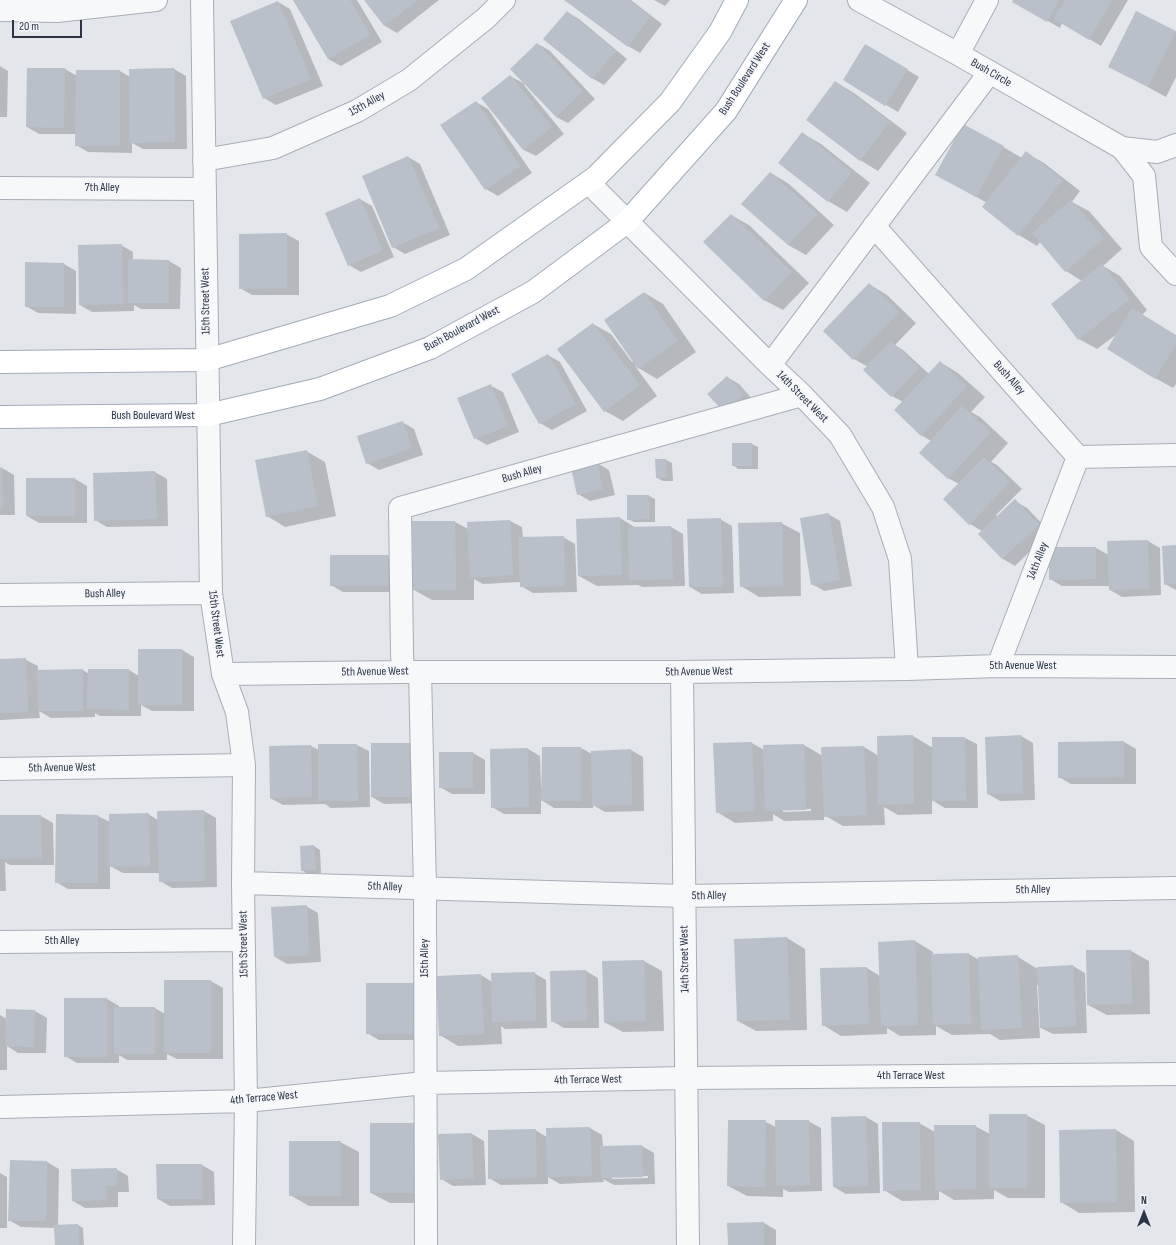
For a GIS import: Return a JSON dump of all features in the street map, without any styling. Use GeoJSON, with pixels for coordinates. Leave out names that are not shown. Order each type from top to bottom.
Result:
{"type":"FeatureCollection","features":[{"type":"Feature","properties":{"kind":"main road"},"geometry":{"type":"LineString","coordinates":[[0,362],[207,360],[390,306],[466,270],[596,177],[670,102],[720,32],[737,0]]}},
{"type":"Feature","properties":{"kind":"main road","name":"Bush Boulevard West"},"geometry":{"type":"LineString","coordinates":[[0,417],[208,416],[320,390],[430,348],[533,292],[627,222],[726,111],[796,0]]}},
{"type":"Feature","properties":{"kind":"street"},"geometry":{"type":"LineString","coordinates":[[0,10],[57,11],[156,0]]}},
{"type":"Feature","properties":{"kind":"street","name":"15th Street West"},"geometry":{"type":"LineString","coordinates":[[202,0],[211,593],[223,674],[237,712],[244,765],[243,883],[246,1101],[244,1245]]}},
{"type":"Feature","properties":{"kind":"street","name":"15th Alley"},"geometry":{"type":"LineString","coordinates":[[204,160],[273,148],[357,112],[409,80],[486,18],[504,0]]}},
{"type":"Feature","properties":{"kind":"street","name":"Bush Circle"},"geometry":{"type":"LineString","coordinates":[[859,0],[990,72],[1122,148],[1144,176],[1150,247],[1176,274]]}},
{"type":"Feature","properties":{"kind":"street"},"geometry":{"type":"LineString","coordinates":[[958,54],[987,0]]}},
{"type":"Feature","properties":{"kind":"street"},"geometry":{"type":"LineString","coordinates":[[770,365],[990,72]]}},
{"type":"Feature","properties":{"kind":"street","name":"Bush Circle"},"geometry":{"type":"LineString","coordinates":[[1122,148],[1157,152],[1176,145]]}},
{"type":"Feature","properties":{"kind":"street","name":"14th Street West"},"geometry":{"type":"LineString","coordinates":[[588,182],[770,365],[802,395],[840,435],[883,508],[900,560],[907,669]]}},
{"type":"Feature","properties":{"kind":"street","name":"7th Alley"},"geometry":{"type":"LineString","coordinates":[[0,188],[205,189]]}},
{"type":"Feature","properties":{"kind":"street","name":"Bush Alley"},"geometry":{"type":"LineString","coordinates":[[874,226],[1078,457]]}},
{"type":"Feature","properties":{"kind":"street","name":"Bush Alley"},"geometry":{"type":"LineString","coordinates":[[412,672],[402,653],[400,508],[802,395]]}},
{"type":"Feature","properties":{"kind":"street"},"geometry":{"type":"LineString","coordinates":[[1078,457],[1176,455]]}},
{"type":"Feature","properties":{"kind":"street","name":"14th Alley"},"geometry":{"type":"LineString","coordinates":[[998,666],[1078,457]]}},
{"type":"Feature","properties":{"kind":"street","name":"Bush Alley"},"geometry":{"type":"LineString","coordinates":[[0,595],[211,593]]}},
{"type":"Feature","properties":{"kind":"street","name":"5th Avenue West"},"geometry":{"type":"LineString","coordinates":[[223,674],[682,672],[907,669],[998,666],[1176,667]]}},
{"type":"Feature","properties":{"kind":"street","name":"15th Alley"},"geometry":{"type":"LineString","coordinates":[[412,672],[425,889],[426,1245]]}},
{"type":"Feature","properties":{"kind":"street","name":"14th Street West"},"geometry":{"type":"LineString","coordinates":[[682,672],[688,1245]]}},
{"type":"Feature","properties":{"kind":"street","name":"5th Avenue West"},"geometry":{"type":"LineString","coordinates":[[0,769],[244,765]]}},
{"type":"Feature","properties":{"kind":"street","name":"5th Alley"},"geometry":{"type":"LineString","coordinates":[[243,883],[684,896],[1176,888]]}},
{"type":"Feature","properties":{"kind":"street","name":"5th Alley"},"geometry":{"type":"LineString","coordinates":[[0,942],[244,940]]}},
{"type":"Feature","properties":{"kind":"street","name":"4th Terrace West"},"geometry":{"type":"LineString","coordinates":[[0,1107],[246,1101],[425,1083],[686,1078],[1176,1074]]}},
{"type":"Feature","properties":{"kind":"building"},"geometry":{"type":"Polygon","coordinates":[[[293,0],[350,0],[370,35],[328,59],[293,0]]]}},
{"type":"Feature","properties":{"kind":"building"},"geometry":{"type":"Polygon","coordinates":[[[364,0],[418,0],[384,26],[364,0]]]}},
{"type":"Feature","properties":{"kind":"building"},"geometry":{"type":"Polygon","coordinates":[[[564,0],[629,0],[651,16],[628,47],[564,0]]]}},
{"type":"Feature","properties":{"kind":"building"},"geometry":{"type":"Polygon","coordinates":[[[1013,0],[1059,0],[1047,22],[1012,2],[1013,0]]]}},
{"type":"Feature","properties":{"kind":"building"},"geometry":{"type":"Polygon","coordinates":[[[1065,0],[1112,0],[1089,40],[1054,19],[1065,0]]]}},
{"type":"Feature","properties":{"kind":"building"},"geometry":{"type":"Polygon","coordinates":[[[278,1],[311,79],[263,99],[230,21],[278,1]]]}},
{"type":"Feature","properties":{"kind":"building"},"geometry":{"type":"Polygon","coordinates":[[[567,11],[616,51],[592,79],[543,39],[567,11]]]}},
{"type":"Feature","properties":{"kind":"building"},"geometry":{"type":"Polygon","coordinates":[[[1136,11],[1176,31],[1148,87],[1108,67],[1136,11]]]}},
{"type":"Feature","properties":{"kind":"building"},"geometry":{"type":"Polygon","coordinates":[[[537,43],[583,91],[556,117],[510,69],[537,43]]]}},
{"type":"Feature","properties":{"kind":"building"},"geometry":{"type":"Polygon","coordinates":[[[865,44],[908,69],[885,106],[843,80],[865,44]]]}},
{"type":"Feature","properties":{"kind":"building"},"geometry":{"type":"Polygon","coordinates":[[[27,68],[65,68],[64,128],[26,127],[27,68]]]}},
{"type":"Feature","properties":{"kind":"building"},"geometry":{"type":"Polygon","coordinates":[[[174,68],[175,142],[130,143],[129,69],[174,68]]]}},
{"type":"Feature","properties":{"kind":"building"},"geometry":{"type":"Polygon","coordinates":[[[76,70],[120,70],[120,146],[75,146],[76,70]]]}},
{"type":"Feature","properties":{"kind":"building"},"geometry":{"type":"Polygon","coordinates":[[[510,75],[552,127],[523,150],[481,98],[510,75]]]}},
{"type":"Feature","properties":{"kind":"building"},"geometry":{"type":"Polygon","coordinates":[[[835,81],[890,122],[860,161],[806,120],[835,81]]]}},
{"type":"Feature","properties":{"kind":"building"},"geometry":{"type":"Polygon","coordinates":[[[476,101],[520,166],[485,190],[440,125],[476,101]]]}},
{"type":"Feature","properties":{"kind":"building"},"geometry":{"type":"Polygon","coordinates":[[[963,124],[1004,146],[976,197],[935,175],[963,124]]]}},
{"type":"Feature","properties":{"kind":"building"},"geometry":{"type":"Polygon","coordinates":[[[802,132],[852,172],[828,202],[778,163],[802,132]]]}},
{"type":"Feature","properties":{"kind":"building"},"geometry":{"type":"Polygon","coordinates":[[[1026,151],[1063,180],[1018,236],[982,207],[1026,151]]]}},
{"type":"Feature","properties":{"kind":"building"},"geometry":{"type":"Polygon","coordinates":[[[408,156],[439,228],[392,248],[362,176],[408,156]]]}},
{"type":"Feature","properties":{"kind":"building"},"geometry":{"type":"Polygon","coordinates":[[[770,172],[817,214],[788,245],[741,204],[770,172]]]}},
{"type":"Feature","properties":{"kind":"building"},"geometry":{"type":"Polygon","coordinates":[[[360,198],[383,250],[348,266],[325,213],[360,198]]]}},
{"type":"Feature","properties":{"kind":"building"},"geometry":{"type":"Polygon","coordinates":[[[1071,200],[1104,238],[1065,272],[1032,233],[1071,200]]]}},
{"type":"Feature","properties":{"kind":"building"},"geometry":{"type":"Polygon","coordinates":[[[731,214],[792,272],[764,301],[703,242],[731,214]]]}},
{"type":"Feature","properties":{"kind":"building"},"geometry":{"type":"Polygon","coordinates":[[[287,233],[287,288],[239,289],[239,234],[287,233]]]}},
{"type":"Feature","properties":{"kind":"building"},"geometry":{"type":"Polygon","coordinates":[[[122,244],[123,304],[79,305],[78,245],[122,244]]]}},
{"type":"Feature","properties":{"kind":"building"},"geometry":{"type":"Polygon","coordinates":[[[128,259],[169,260],[169,303],[128,303],[128,259]]]}},
{"type":"Feature","properties":{"kind":"building"},"geometry":{"type":"Polygon","coordinates":[[[25,262],[64,263],[64,307],[25,307],[25,262]]]}},
{"type":"Feature","properties":{"kind":"building"},"geometry":{"type":"Polygon","coordinates":[[[1102,264],[1130,299],[1078,340],[1051,304],[1102,264]]]}},
{"type":"Feature","properties":{"kind":"building"},"geometry":{"type":"Polygon","coordinates":[[[869,283],[899,312],[853,360],[823,331],[869,283]]]}},
{"type":"Feature","properties":{"kind":"building"},"geometry":{"type":"Polygon","coordinates":[[[644,292],[678,341],[638,369],[604,320],[644,292]]]}},
{"type":"Feature","properties":{"kind":"building"},"geometry":{"type":"Polygon","coordinates":[[[1132,308],[1176,335],[1176,344],[1155,379],[1107,349],[1132,308]]]}},
{"type":"Feature","properties":{"kind":"building"},"geometry":{"type":"Polygon","coordinates":[[[593,323],[640,385],[604,412],[557,349],[593,323]]]}},
{"type":"Feature","properties":{"kind":"building"},"geometry":{"type":"Polygon","coordinates":[[[891,341],[919,368],[891,397],[863,370],[891,341]]]}},
{"type":"Feature","properties":{"kind":"building"},"geometry":{"type":"Polygon","coordinates":[[[548,354],[576,404],[539,424],[511,374],[548,354]]]}},
{"type":"Feature","properties":{"kind":"building"},"geometry":{"type":"Polygon","coordinates":[[[940,361],[967,386],[921,436],[894,410],[940,361]]]}},
{"type":"Feature","properties":{"kind":"building"},"geometry":{"type":"Polygon","coordinates":[[[727,376],[744,394],[724,412],[707,394],[727,376]]]}},
{"type":"Feature","properties":{"kind":"building"},"geometry":{"type":"Polygon","coordinates":[[[491,384],[508,426],[474,439],[457,398],[491,384]]]}},
{"type":"Feature","properties":{"kind":"building"},"geometry":{"type":"Polygon","coordinates":[[[962,406],[991,432],[948,479],[919,453],[962,406]]]}},
{"type":"Feature","properties":{"kind":"building"},"geometry":{"type":"Polygon","coordinates":[[[403,421],[412,448],[366,464],[357,436],[403,421]]]}},
{"type":"Feature","properties":{"kind":"building"},"geometry":{"type":"Polygon","coordinates":[[[732,443],[752,443],[752,466],[732,466],[732,443]]]}},
{"type":"Feature","properties":{"kind":"building"},"geometry":{"type":"Polygon","coordinates":[[[307,450],[318,506],[266,517],[255,460],[307,450]]]}},
{"type":"Feature","properties":{"kind":"building"},"geometry":{"type":"Polygon","coordinates":[[[984,457],[1010,482],[969,525],[943,499],[984,457]]]}},
{"type":"Feature","properties":{"kind":"building"},"geometry":{"type":"Polygon","coordinates":[[[655,459],[666,459],[667,478],[656,478],[655,459]]]}},
{"type":"Feature","properties":{"kind":"building"},"geometry":{"type":"Polygon","coordinates":[[[597,462],[603,489],[577,495],[571,468],[597,462]]]}},
{"type":"Feature","properties":{"kind":"building"},"geometry":{"type":"Polygon","coordinates":[[[2,467],[3,508],[0,508],[0,468],[2,467]]]}},
{"type":"Feature","properties":{"kind":"building"},"geometry":{"type":"Polygon","coordinates":[[[155,471],[157,519],[94,521],[93,473],[155,471]]]}},
{"type":"Feature","properties":{"kind":"building"},"geometry":{"type":"Polygon","coordinates":[[[26,478],[75,478],[75,516],[26,516],[26,478]]]}},
{"type":"Feature","properties":{"kind":"building"},"geometry":{"type":"Polygon","coordinates":[[[627,495],[649,495],[650,519],[627,520],[627,495]]]}},
{"type":"Feature","properties":{"kind":"building"},"geometry":{"type":"Polygon","coordinates":[[[1015,499],[1039,525],[1002,559],[978,534],[1015,499]]]}},
{"type":"Feature","properties":{"kind":"building"},"geometry":{"type":"Polygon","coordinates":[[[829,513],[840,580],[811,585],[800,518],[829,513]]]}},
{"type":"Feature","properties":{"kind":"building"},"geometry":{"type":"Polygon","coordinates":[[[620,517],[622,575],[578,576],[576,519],[620,517]]]}},
{"type":"Feature","properties":{"kind":"building"},"geometry":{"type":"Polygon","coordinates":[[[721,518],[723,587],[689,587],[687,519],[721,518]]]}},
{"type":"Feature","properties":{"kind":"building"},"geometry":{"type":"Polygon","coordinates":[[[510,520],[513,575],[470,578],[467,522],[510,520]]]}},
{"type":"Feature","properties":{"kind":"building"},"geometry":{"type":"Polygon","coordinates":[[[412,521],[455,521],[456,590],[413,590],[412,521]]]}},
{"type":"Feature","properties":{"kind":"building"},"geometry":{"type":"Polygon","coordinates":[[[782,522],[783,586],[740,587],[738,523],[782,522]]]}},
{"type":"Feature","properties":{"kind":"building"},"geometry":{"type":"Polygon","coordinates":[[[671,526],[673,579],[629,580],[628,527],[671,526]]]}},
{"type":"Feature","properties":{"kind":"building"},"geometry":{"type":"Polygon","coordinates":[[[564,536],[565,586],[520,587],[518,537],[564,536]]]}},
{"type":"Feature","properties":{"kind":"building"},"geometry":{"type":"Polygon","coordinates":[[[1148,540],[1149,589],[1109,590],[1107,541],[1148,540]]]}},
{"type":"Feature","properties":{"kind":"building"},"geometry":{"type":"Polygon","coordinates":[[[1176,545],[1176,584],[1164,585],[1162,546],[1176,545]]]}},
{"type":"Feature","properties":{"kind":"building"},"geometry":{"type":"Polygon","coordinates":[[[1049,547],[1096,547],[1096,579],[1049,580],[1049,547]]]}},
{"type":"Feature","properties":{"kind":"building"},"geometry":{"type":"Polygon","coordinates":[[[330,555],[388,555],[388,586],[330,586],[330,555]]]}},
{"type":"Feature","properties":{"kind":"building"},"geometry":{"type":"Polygon","coordinates":[[[138,649],[182,649],[182,705],[138,705],[138,649]]]}},
{"type":"Feature","properties":{"kind":"building"},"geometry":{"type":"Polygon","coordinates":[[[26,658],[28,712],[0,713],[0,659],[26,658]]]}},
{"type":"Feature","properties":{"kind":"building"},"geometry":{"type":"Polygon","coordinates":[[[83,669],[83,711],[38,711],[37,670],[83,669]]]}},
{"type":"Feature","properties":{"kind":"building"},"geometry":{"type":"Polygon","coordinates":[[[88,669],[129,669],[129,710],[87,709],[88,669]]]}},
{"type":"Feature","properties":{"kind":"building"},"geometry":{"type":"Polygon","coordinates":[[[913,735],[914,804],[878,805],[877,736],[913,735]]]}},
{"type":"Feature","properties":{"kind":"building"},"geometry":{"type":"Polygon","coordinates":[[[1021,735],[1023,794],[987,794],[985,737],[1021,735]]]}},
{"type":"Feature","properties":{"kind":"building"},"geometry":{"type":"Polygon","coordinates":[[[932,737],[965,737],[966,801],[932,801],[932,737]]]}},
{"type":"Feature","properties":{"kind":"building"},"geometry":{"type":"Polygon","coordinates":[[[1124,741],[1124,777],[1058,778],[1058,742],[1124,741]]]}},
{"type":"Feature","properties":{"kind":"building"},"geometry":{"type":"Polygon","coordinates":[[[752,742],[755,811],[716,813],[713,743],[752,742]]]}},
{"type":"Feature","properties":{"kind":"building"},"geometry":{"type":"Polygon","coordinates":[[[371,743],[414,743],[414,797],[371,797],[371,743]]]}},
{"type":"Feature","properties":{"kind":"building"},"geometry":{"type":"Polygon","coordinates":[[[318,744],[357,744],[358,801],[318,801],[318,744]]]}},
{"type":"Feature","properties":{"kind":"building"},"geometry":{"type":"Polygon","coordinates":[[[804,744],[806,810],[765,811],[763,745],[804,744]]]}},
{"type":"Feature","properties":{"kind":"building"},"geometry":{"type":"Polygon","coordinates":[[[311,745],[312,797],[270,798],[269,746],[311,745]]]}},
{"type":"Feature","properties":{"kind":"building"},"geometry":{"type":"Polygon","coordinates":[[[864,746],[867,815],[824,817],[821,747],[864,746]]]}},
{"type":"Feature","properties":{"kind":"building"},"geometry":{"type":"Polygon","coordinates":[[[542,747],[581,747],[581,801],[541,801],[542,747]]]}},
{"type":"Feature","properties":{"kind":"building"},"geometry":{"type":"Polygon","coordinates":[[[528,748],[529,807],[491,808],[490,749],[528,748]]]}},
{"type":"Feature","properties":{"kind":"building"},"geometry":{"type":"Polygon","coordinates":[[[631,749],[632,805],[592,806],[591,751],[631,749]]]}},
{"type":"Feature","properties":{"kind":"building"},"geometry":{"type":"Polygon","coordinates":[[[439,752],[473,752],[473,788],[439,788],[439,752]]]}},
{"type":"Feature","properties":{"kind":"building"},"geometry":{"type":"Polygon","coordinates":[[[204,810],[205,881],[159,882],[157,811],[204,810]]]}},
{"type":"Feature","properties":{"kind":"building"},"geometry":{"type":"Polygon","coordinates":[[[149,813],[150,866],[109,867],[109,814],[149,813]]]}},
{"type":"Feature","properties":{"kind":"building"},"geometry":{"type":"Polygon","coordinates":[[[56,814],[98,815],[98,883],[55,883],[56,814]]]}},
{"type":"Feature","properties":{"kind":"building"},"geometry":{"type":"Polygon","coordinates":[[[0,815],[41,815],[42,858],[0,859],[0,815]]]}},
{"type":"Feature","properties":{"kind":"building"},"geometry":{"type":"Polygon","coordinates":[[[314,845],[316,870],[301,871],[300,846],[314,845]]]}},
{"type":"Feature","properties":{"kind":"building"},"geometry":{"type":"Polygon","coordinates":[[[307,905],[309,955],[274,957],[271,907],[307,905]]]}},
{"type":"Feature","properties":{"kind":"building"},"geometry":{"type":"Polygon","coordinates":[[[787,937],[790,1020],[737,1021],[734,939],[787,937]]]}},
{"type":"Feature","properties":{"kind":"building"},"geometry":{"type":"Polygon","coordinates":[[[915,940],[918,1025],[881,1026],[878,942],[915,940]]]}},
{"type":"Feature","properties":{"kind":"building"},"geometry":{"type":"Polygon","coordinates":[[[1086,950],[1131,950],[1132,1004],[1087,1005],[1086,950]]]}},
{"type":"Feature","properties":{"kind":"building"},"geometry":{"type":"Polygon","coordinates":[[[969,953],[971,1024],[933,1025],[931,954],[969,953]]]}},
{"type":"Feature","properties":{"kind":"building"},"geometry":{"type":"Polygon","coordinates":[[[1018,955],[1022,1028],[981,1030],[978,957],[1018,955]]]}},
{"type":"Feature","properties":{"kind":"building"},"geometry":{"type":"Polygon","coordinates":[[[644,960],[646,1021],[604,1022],[602,961],[644,960]]]}},
{"type":"Feature","properties":{"kind":"building"},"geometry":{"type":"Polygon","coordinates":[[[1073,965],[1076,1026],[1040,1028],[1037,967],[1073,965]]]}},
{"type":"Feature","properties":{"kind":"building"},"geometry":{"type":"Polygon","coordinates":[[[867,967],[869,1024],[822,1026],[820,968],[867,967]]]}},
{"type":"Feature","properties":{"kind":"building"},"geometry":{"type":"Polygon","coordinates":[[[586,970],[587,1021],[551,1022],[550,971],[586,970]]]}},
{"type":"Feature","properties":{"kind":"building"},"geometry":{"type":"Polygon","coordinates":[[[535,972],[536,1021],[492,1022],[491,973],[535,972]]]}},
{"type":"Feature","properties":{"kind":"building"},"geometry":{"type":"Polygon","coordinates":[[[481,974],[484,1034],[439,1036],[436,976],[481,974]]]}},
{"type":"Feature","properties":{"kind":"building"},"geometry":{"type":"Polygon","coordinates":[[[164,980],[211,980],[211,1053],[164,1053],[164,980]]]}},
{"type":"Feature","properties":{"kind":"building"},"geometry":{"type":"Polygon","coordinates":[[[366,983],[414,983],[414,1034],[366,1034],[366,983]]]}},
{"type":"Feature","properties":{"kind":"building"},"geometry":{"type":"Polygon","coordinates":[[[64,998],[107,998],[107,1057],[64,1057],[64,998]]]}},
{"type":"Feature","properties":{"kind":"building"},"geometry":{"type":"Polygon","coordinates":[[[114,1007],[155,1007],[155,1054],[114,1054],[114,1007]]]}},
{"type":"Feature","properties":{"kind":"building"},"geometry":{"type":"Polygon","coordinates":[[[6,1009],[35,1010],[34,1047],[5,1046],[6,1009]]]}},
{"type":"Feature","properties":{"kind":"building"},"geometry":{"type":"Polygon","coordinates":[[[989,1114],[1027,1114],[1027,1188],[989,1188],[989,1114]]]}},
{"type":"Feature","properties":{"kind":"building"},"geometry":{"type":"Polygon","coordinates":[[[866,1116],[868,1186],[833,1187],[831,1117],[866,1116]]]}},
{"type":"Feature","properties":{"kind":"building"},"geometry":{"type":"Polygon","coordinates":[[[728,1120],[766,1120],[765,1187],[727,1186],[728,1120]]]}},
{"type":"Feature","properties":{"kind":"building"},"geometry":{"type":"Polygon","coordinates":[[[775,1120],[809,1120],[810,1185],[776,1186],[775,1120]]]}},
{"type":"Feature","properties":{"kind":"building"},"geometry":{"type":"Polygon","coordinates":[[[882,1122],[920,1122],[921,1190],[883,1191],[882,1122]]]}},
{"type":"Feature","properties":{"kind":"building"},"geometry":{"type":"Polygon","coordinates":[[[370,1123],[418,1123],[419,1193],[370,1193],[370,1123]]]}},
{"type":"Feature","properties":{"kind":"building"},"geometry":{"type":"Polygon","coordinates":[[[934,1125],[976,1125],[976,1189],[935,1190],[934,1125]]]}},
{"type":"Feature","properties":{"kind":"building"},"geometry":{"type":"Polygon","coordinates":[[[590,1127],[592,1176],[547,1177],[546,1128],[590,1127]]]}},
{"type":"Feature","properties":{"kind":"building"},"geometry":{"type":"Polygon","coordinates":[[[536,1129],[537,1178],[488,1179],[488,1130],[536,1129]]]}},
{"type":"Feature","properties":{"kind":"building"},"geometry":{"type":"Polygon","coordinates":[[[1116,1129],[1117,1202],[1060,1203],[1059,1130],[1116,1129]]]}},
{"type":"Feature","properties":{"kind":"building"},"geometry":{"type":"Polygon","coordinates":[[[472,1133],[474,1178],[440,1180],[438,1134],[472,1133]]]}},
{"type":"Feature","properties":{"kind":"building"},"geometry":{"type":"Polygon","coordinates":[[[289,1141],[341,1141],[341,1196],[289,1196],[289,1141]]]}},
{"type":"Feature","properties":{"kind":"building"},"geometry":{"type":"Polygon","coordinates":[[[642,1145],[643,1177],[601,1178],[600,1146],[642,1145]]]}},
{"type":"Feature","properties":{"kind":"building"},"geometry":{"type":"Polygon","coordinates":[[[10,1160],[47,1161],[46,1221],[8,1221],[10,1160]]]}},
{"type":"Feature","properties":{"kind":"building"},"geometry":{"type":"Polygon","coordinates":[[[156,1164],[202,1164],[203,1199],[157,1199],[156,1164]]]}},
{"type":"Feature","properties":{"kind":"building"},"geometry":{"type":"Polygon","coordinates":[[[117,1168],[117,1186],[106,1186],[107,1200],[72,1201],[71,1169],[117,1168]]]}},
{"type":"Feature","properties":{"kind":"building"},"geometry":{"type":"Polygon","coordinates":[[[764,1222],[764,1245],[728,1245],[727,1223],[764,1222]]]}},
{"type":"Feature","properties":{"kind":"building"},"geometry":{"type":"Polygon","coordinates":[[[78,1224],[79,1245],[55,1245],[54,1225],[78,1224]]]}}]}
